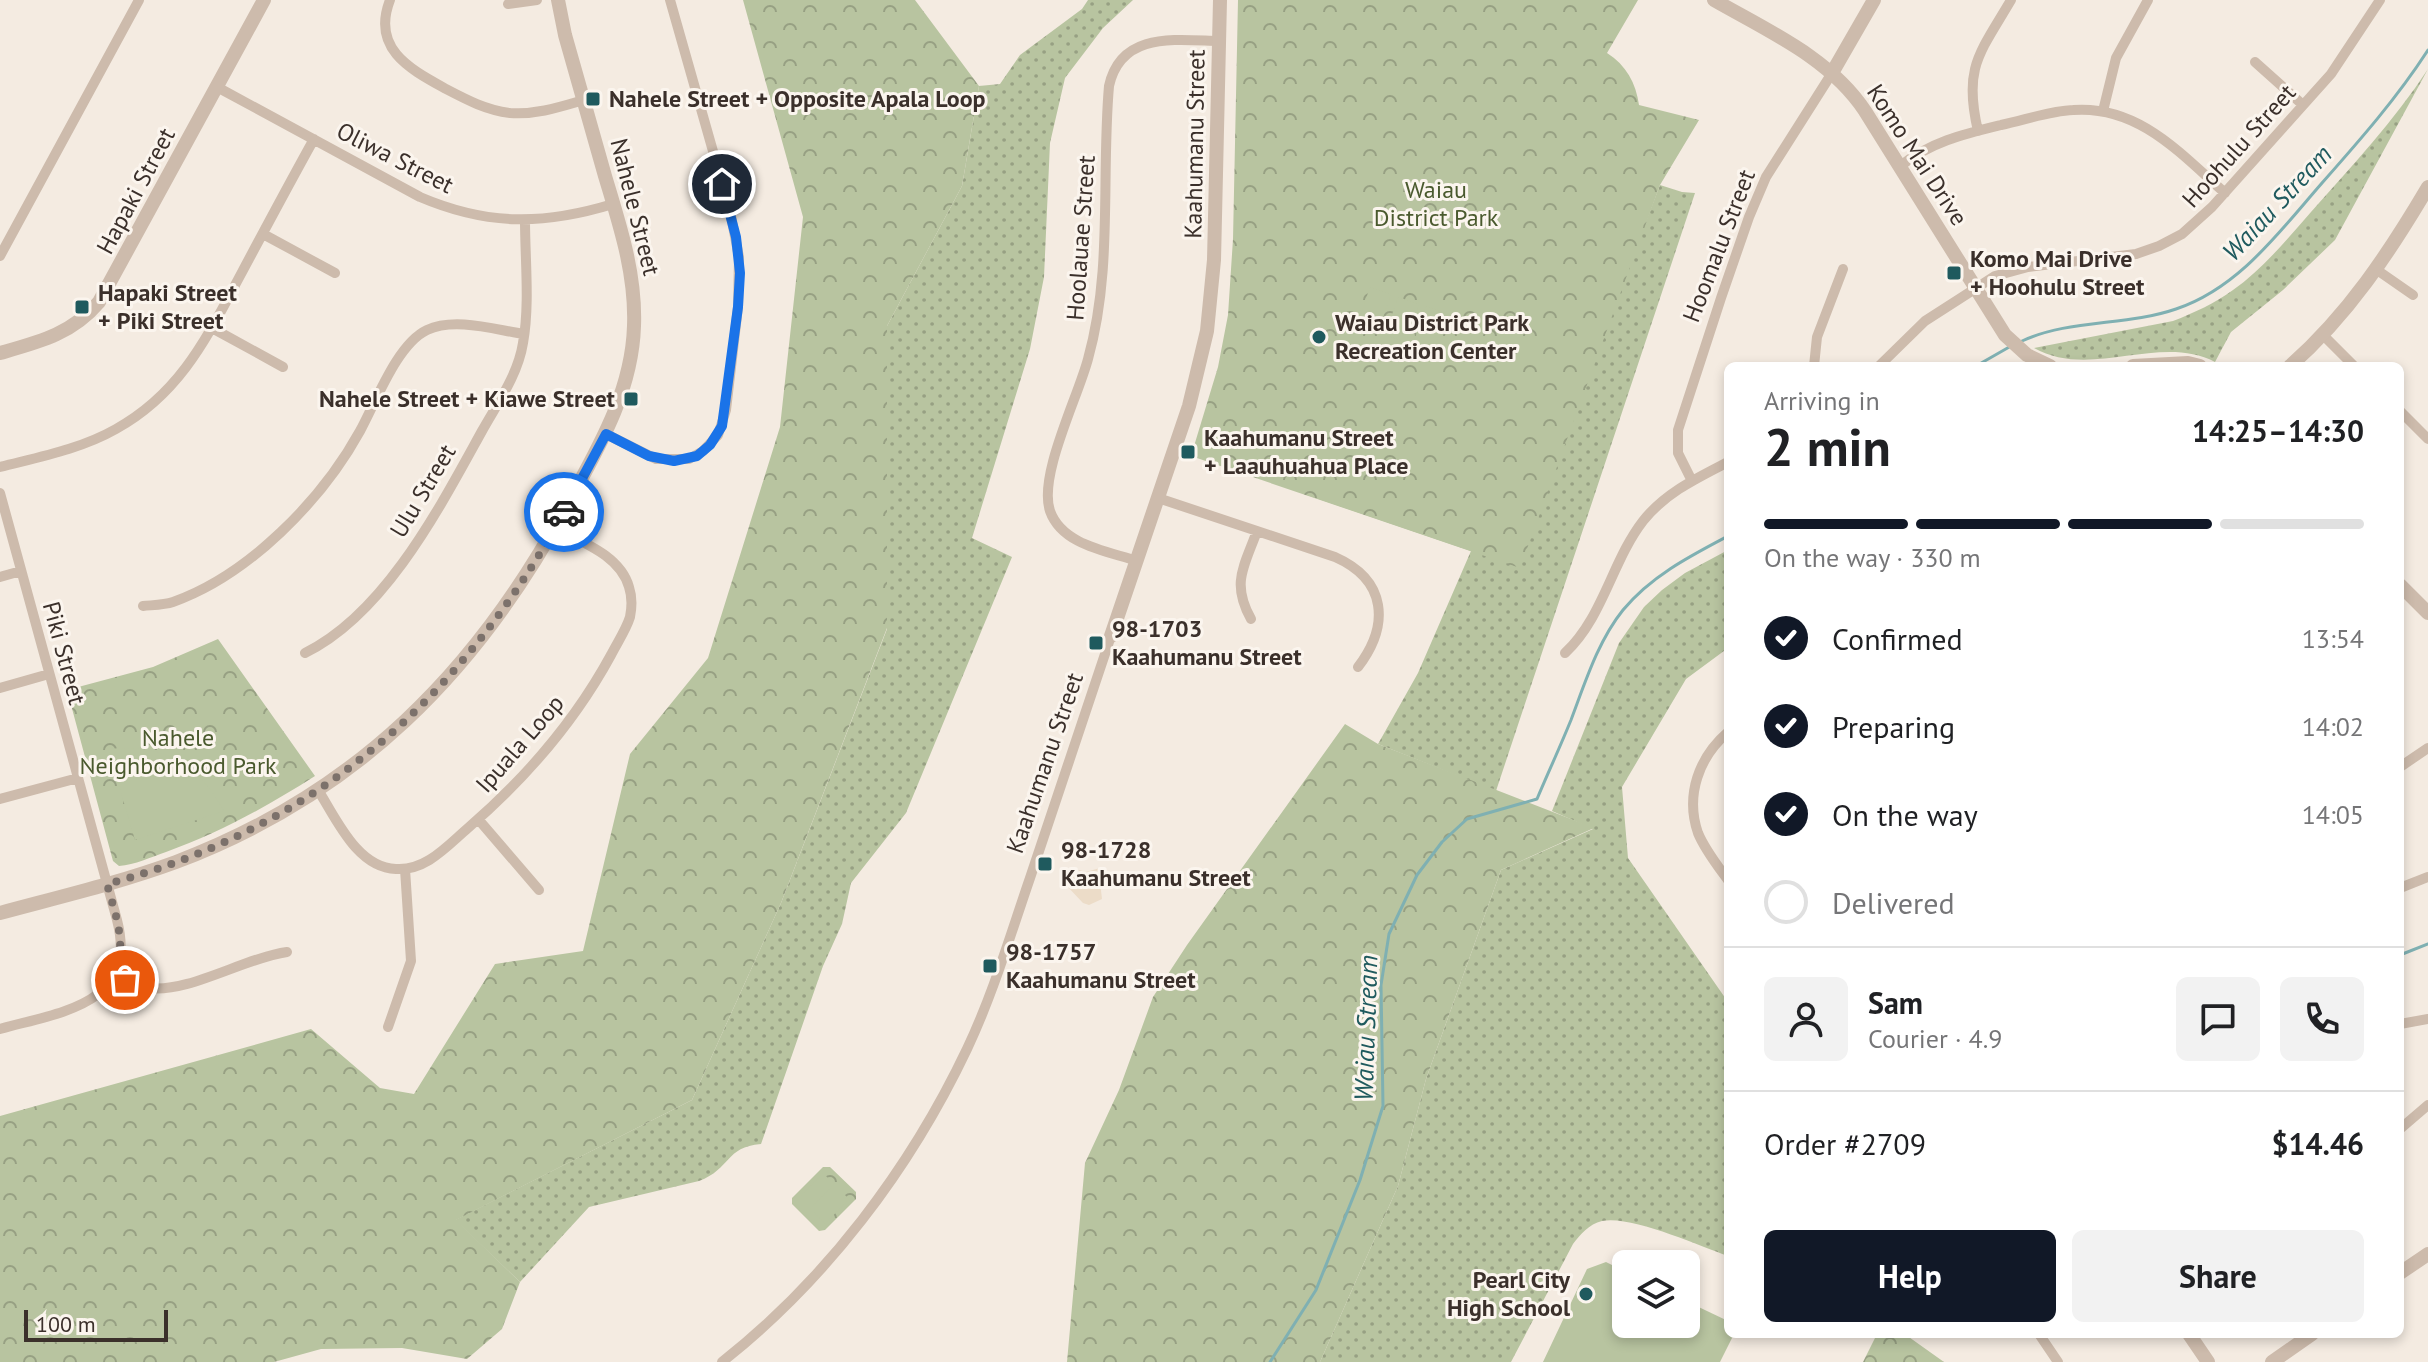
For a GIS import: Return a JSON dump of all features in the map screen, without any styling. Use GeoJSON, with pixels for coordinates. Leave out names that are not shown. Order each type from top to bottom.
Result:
{"type":"FeatureCollection","features":[{"type":"Feature","properties":{"kind":"street"},"geometry":{"type":"LineString","coordinates":[[0,256],[139,0]]}},
{"type":"Feature","properties":{"kind":"street","name":"Hapaki Street"},"geometry":{"type":"LineString","coordinates":[[0,353],[63,333],[83,319],[99,302],[264,0]]}},
{"type":"Feature","properties":{"kind":"street"},"geometry":{"type":"LineString","coordinates":[[390,0],[386,29],[396,55],[417,73],[469,101],[495,110],[522,113],[584,100]]}},
{"type":"Feature","properties":{"kind":"street"},"geometry":{"type":"LineString","coordinates":[[508,4],[537,0]]}},
{"type":"Feature","properties":{"kind":"street","name":"Nahele Street"},"geometry":{"type":"LineString","coordinates":[[0,913],[177,862],[228,840],[318,790],[399,727],[454,673],[517,592],[606,434],[625,383],[634,328],[632,278],[558,0]]}},
{"type":"Feature","properties":{"kind":"street"},"geometry":{"type":"LineString","coordinates":[[606,434],[656,459],[689,459],[703,451],[718,435],[726,410],[738,307],[739,257],[730,211],[670,0]]}},
{"type":"Feature","properties":{"kind":"street","name":"Kaahumanu Street"},"geometry":{"type":"LineString","coordinates":[[722,1362],[787,1304],[837,1250],[894,1176],[936,1109],[966,1051],[994,983],[1197,377],[1210,309],[1214,260],[1220,0]]}},
{"type":"Feature","properties":{"kind":"street","name":"Komo Mai Drive"},"geometry":{"type":"LineString","coordinates":[[1714,0],[1810,56],[1832,73],[1859,102],[2005,335],[2027,355],[2042,362]]}},
{"type":"Feature","properties":{"kind":"street","name":"Hoomalu Street"},"geometry":{"type":"LineString","coordinates":[[1692,481],[1678,453],[1678,430],[1749,217],[1766,177],[1874,0]]}},
{"type":"Feature","properties":{"kind":"street"},"geometry":{"type":"LineString","coordinates":[[1978,131],[1971,92],[1973,72],[2011,0]]}},
{"type":"Feature","properties":{"kind":"street"},"geometry":{"type":"LineString","coordinates":[[2103,111],[2116,58],[2148,0]]}},
{"type":"Feature","properties":{"kind":"street","name":"Hoohulu Street"},"geometry":{"type":"LineString","coordinates":[[1883,362],[1925,321],[1995,276],[2017,269],[2122,256],[2148,250],[2182,234],[2225,193],[2347,54],[2380,0]]}},
{"type":"Feature","properties":{"kind":"street","name":"Hoolauae Street"},"geometry":{"type":"LineString","coordinates":[[1137,561],[1067,534],[1053,517],[1047,492],[1051,470],[1087,364],[1099,312],[1104,268],[1109,86],[1113,72],[1123,58],[1140,45],[1161,40],[1219,41]]}},
{"type":"Feature","properties":{"kind":"street"},"geometry":{"type":"LineString","coordinates":[[2255,62],[2303,105]]}},
{"type":"Feature","properties":{"kind":"street","name":"Oliwa Street"},"geometry":{"type":"LineString","coordinates":[[217,87],[436,204],[487,218],[525,220],[558,218],[613,204]]}},
{"type":"Feature","properties":{"kind":"street"},"geometry":{"type":"LineString","coordinates":[[1899,167],[1919,152],[1942,141],[1978,131],[2066,110],[2103,111],[2133,120],[2158,134],[2225,193]]}},
{"type":"Feature","properties":{"kind":"street"},"geometry":{"type":"LineString","coordinates":[[0,467],[86,443],[127,423],[174,385],[212,328],[314,139]]}},
{"type":"Feature","properties":{"kind":"street"},"geometry":{"type":"LineString","coordinates":[[2294,362],[2323,335],[2377,270],[2428,187]]}},
{"type":"Feature","properties":{"kind":"street","name":"Ulu Street"},"geometry":{"type":"LineString","coordinates":[[305,653],[330,641],[377,593],[412,550],[445,498],[512,376],[524,334],[525,220]]}},
{"type":"Feature","properties":{"kind":"street"},"geometry":{"type":"LineString","coordinates":[[263,234],[335,273]]}},
{"type":"Feature","properties":{"kind":"street"},"geometry":{"type":"LineString","coordinates":[[1814,362],[1817,337],[1843,269]]}},
{"type":"Feature","properties":{"kind":"street"},"geometry":{"type":"LineString","coordinates":[[2377,270],[2413,295]]}},
{"type":"Feature","properties":{"kind":"street"},"geometry":{"type":"LineString","coordinates":[[143,606],[170,603],[222,576],[265,545],[302,510],[344,457],[401,355],[414,338],[433,328],[450,325],[524,334]]}},
{"type":"Feature","properties":{"kind":"street"},"geometry":{"type":"LineString","coordinates":[[212,328],[283,367]]}},
{"type":"Feature","properties":{"kind":"street"},"geometry":{"type":"LineString","coordinates":[[2323,335],[2350,362]]}},
{"type":"Feature","properties":{"kind":"street"},"geometry":{"type":"LineString","coordinates":[[2404,415],[2428,439]]}},
{"type":"Feature","properties":{"kind":"street"},"geometry":{"type":"LineString","coordinates":[[1565,653],[1580,639],[1642,522],[1668,496],[1724,464]]}},
{"type":"Feature","properties":{"kind":"street","name":"Piki Street"},"geometry":{"type":"LineString","coordinates":[[0,493],[121,940],[120,961],[114,975]]}},
{"type":"Feature","properties":{"kind":"street"},"geometry":{"type":"LineString","coordinates":[[1158,498],[1346,562],[1368,582],[1377,599],[1379,621],[1371,649],[1358,667]]}},
{"type":"Feature","properties":{"kind":"street","name":"Ipuala Loop"},"geometry":{"type":"LineString","coordinates":[[405,869],[430,860],[528,772],[567,724],[599,677],[630,617],[630,591],[620,568],[605,555],[555,528]]}},
{"type":"Feature","properties":{"kind":"street"},"geometry":{"type":"LineString","coordinates":[[1251,619],[1241,598],[1239,584],[1257,531]]}},
{"type":"Feature","properties":{"kind":"street"},"geometry":{"type":"LineString","coordinates":[[0,577],[21,571]]}},
{"type":"Feature","properties":{"kind":"street"},"geometry":{"type":"LineString","coordinates":[[2404,589],[2428,613]]}},
{"type":"Feature","properties":{"kind":"street"},"geometry":{"type":"LineString","coordinates":[[0,688],[49,674]]}},
{"type":"Feature","properties":{"kind":"street"},"geometry":{"type":"LineString","coordinates":[[1724,736],[1701,766],[1693,808],[1702,840],[1724,874]]}},
{"type":"Feature","properties":{"kind":"street"},"geometry":{"type":"LineString","coordinates":[[2404,762],[2428,748]]}},
{"type":"Feature","properties":{"kind":"street"},"geometry":{"type":"LineString","coordinates":[[0,799],[78,778]]}},
{"type":"Feature","properties":{"kind":"street"},"geometry":{"type":"LineString","coordinates":[[318,790],[360,852],[381,866],[405,869],[411,961],[388,1027]]}},
{"type":"Feature","properties":{"kind":"street"},"geometry":{"type":"LineString","coordinates":[[478,819],[539,890]]}},
{"type":"Feature","properties":{"kind":"street"},"geometry":{"type":"LineString","coordinates":[[2404,886],[2428,877]]}},
{"type":"Feature","properties":{"kind":"street"},"geometry":{"type":"LineString","coordinates":[[0,1029],[85,1005],[101,993],[114,975],[143,987],[172,988],[263,955],[287,952]]}},
{"type":"Feature","properties":{"kind":"street"},"geometry":{"type":"LineString","coordinates":[[2404,1023],[2428,1019]]}},
{"type":"Feature","properties":{"kind":"street"},"geometry":{"type":"LineString","coordinates":[[2404,1126],[2428,1105]]}},
{"type":"Feature","properties":{"kind":"street"},"geometry":{"type":"LineString","coordinates":[[2404,1270],[2428,1254]]}},
{"type":"Feature","properties":{"kind":"street"},"geometry":{"type":"LineString","coordinates":[[2042,1338],[2058,1362]]}},
{"type":"Feature","properties":{"kind":"street"},"geometry":{"type":"LineString","coordinates":[[2192,1338],[2208,1362]]}},
{"type":"Feature","properties":{"kind":"street"},"geometry":{"type":"LineString","coordinates":[[2272,1362],[2306,1338]]}},
{"type":"Feature","properties":{"kind":"green space"},"geometry":{"type":"Polygon","coordinates":[[[743,0],[915,0],[979,86],[962,186],[887,326],[887,628],[781,903],[692,1100],[456,1220],[520,1282],[502,1329],[467,1359],[402,1348],[321,1349],[274,1362],[0,1362],[0,1116],[311,1029],[380,1088],[414,1094],[495,964],[583,951],[630,754],[708,658],[780,427],[803,217],[743,0]]]}},
{"type":"Feature","properties":{"kind":"green space"},"geometry":{"type":"Polygon","coordinates":[[[1088,0],[1133,0],[1103,28],[1065,78],[1050,143],[1044,277],[1030,349],[972,538],[1012,557],[906,813],[851,883],[842,924],[823,966],[761,1144],[741,1149],[717,1171],[699,1181],[589,1207],[520,1282],[455,1220],[692,1100],[781,903],[887,629],[887,326],[962,186],[979,86],[1000,84],[1020,55],[1082,9],[1088,0]]]}},
{"type":"Feature","properties":{"kind":"green space","name":"Waiau District Park"},"geometry":{"type":"Polygon","coordinates":[[[1238,0],[1638,0],[1607,53],[1629,75],[1639,105],[1699,120],[1660,185],[1520,568],[1191,456],[1218,367],[1228,315],[1233,239],[1238,0]]]}},
{"type":"Feature","properties":{"kind":"green space"},"geometry":{"type":"Polygon","coordinates":[[[2428,69],[2335,240],[2283,290],[2231,332],[2215,362],[2194,354],[2171,352],[2078,360],[2056,357],[2034,348],[2173,321],[2233,290],[2274,253],[2342,178],[2387,125],[2428,69]]]}},
{"type":"Feature","properties":{"kind":"green space"},"geometry":{"type":"Polygon","coordinates":[[[1660,185],[1695,193],[1496,791],[1378,744],[1418,673],[1471,551],[1304,494],[1630,263],[1660,185]]]}},
{"type":"Feature","properties":{"kind":"green space"},"geometry":{"type":"Polygon","coordinates":[[[1370,287],[1391,294],[1378,332],[1357,325],[1370,287]]]}},
{"type":"Feature","properties":{"kind":"green space"},"geometry":{"type":"Polygon","coordinates":[[[1398,297],[1419,304],[1406,342],[1385,335],[1398,297]]]}},
{"type":"Feature","properties":{"kind":"green space"},"geometry":{"type":"Polygon","coordinates":[[[1426,306],[1447,313],[1434,351],[1413,344],[1426,306]]]}},
{"type":"Feature","properties":{"kind":"green space"},"geometry":{"type":"Polygon","coordinates":[[[1724,552],[1724,651],[1686,679],[1622,787],[1628,858],[1724,996],[1724,1255],[1630,1222],[1597,1222],[1573,1244],[1511,1362],[1320,1362],[1398,1186],[1426,1079],[1501,870],[1593,829],[1552,811],[1619,643],[1644,607],[1685,573],[1724,552]]]}},
{"type":"Feature","properties":{"kind":"green space","name":"Nahele Neighborhood Park"},"geometry":{"type":"Polygon","coordinates":[[[218,639],[315,776],[224,828],[186,845],[119,866],[113,861],[67,690],[153,667],[218,639]]]}},
{"type":"Feature","properties":{"kind":"green space"},"geometry":{"type":"Polygon","coordinates":[[[1345,724],[1378,744],[1594,828],[1501,870],[1426,1079],[1398,1186],[1320,1362],[1067,1362],[1085,1163],[1119,1090],[1153,997],[1345,724]]]}},
{"type":"Feature","properties":{"kind":"green space"},"geometry":{"type":"Polygon","coordinates":[[[108,749],[146,749],[177,760],[202,780],[224,811],[135,840],[108,749]]]}},
{"type":"Feature","properties":{"kind":"green space"},"geometry":{"type":"Polygon","coordinates":[[[823,1167],[830,1167],[856,1192],[856,1199],[825,1230],[819,1231],[792,1204],[792,1198],[823,1167]]]}},
{"type":"Feature","properties":{"kind":"green space"},"geometry":{"type":"Polygon","coordinates":[[[823,1173],[834,1184],[810,1209],[799,1198],[823,1173]]]}},
{"type":"Feature","properties":{"kind":"green space"},"geometry":{"type":"Polygon","coordinates":[[[838,1188],[849,1199],[825,1224],[814,1212],[838,1188]]]}},
{"type":"Feature","properties":{"kind":"green space"},"geometry":{"type":"Polygon","coordinates":[[[1606,1262],[1612,1265],[1612,1338],[1700,1338],[1700,1308],[1724,1319],[1724,1338],[1732,1338],[1720,1362],[1543,1362],[1587,1269],[1606,1262]]]}},
{"type":"Feature","properties":{"kind":"green space"},"geometry":{"type":"Polygon","coordinates":[[[1875,1338],[1910,1338],[1944,1362],[1863,1362],[1875,1338]]]}},
{"type":"Feature","properties":{"kind":"shaded area"},"geometry":{"type":"Polygon","coordinates":[[[1100,868],[1103,877],[1100,882],[1102,899],[1089,905],[1083,903],[1067,886],[1079,870],[1086,872],[1100,868]]]}},
{"type":"Feature","properties":{"kind":"waterway","name":"Waiau Stream"},"geometry":{"type":"LineString","coordinates":[[2022,341],[2059,329],[2138,318],[2176,309],[2199,300],[2239,273],[2290,220],[2378,118],[2428,50]]}},
{"type":"Feature","properties":{"kind":"waterway","name":"Waiau Stream"},"geometry":{"type":"LineString","coordinates":[[1983,362],[2011,346]]}},
{"type":"Feature","properties":{"kind":"waterway","name":"Waiau Stream"},"geometry":{"type":"LineString","coordinates":[[1270,1362],[1316,1290],[1360,1180],[1383,1106],[1381,985],[1389,934],[1417,875],[1442,842],[1467,819],[1537,799],[1593,663],[1614,622],[1634,598],[1659,577],[1724,538]]}},
{"type":"Feature","properties":{"kind":"waterway"},"geometry":{"type":"LineString","coordinates":[[2404,953],[2428,944]]}},
{"type":"Feature","properties":{"kind":"way so far"},"geometry":{"type":"LineString","coordinates":[[125,980],[114,975],[120,961],[121,940],[107,884],[177,862],[228,840],[288,809],[370,752],[424,703],[476,647],[517,592],[564,512]]}},
{"type":"Feature","properties":{"kind":"place","name":"Nahele Street + Opposite Apala Loop"},"geometry":{"type":"Point","coordinates":[593,99]}},
{"type":"Feature","properties":{"kind":"place","name":"Komo Mai Drive + Hoohulu Street"},"geometry":{"type":"Point","coordinates":[1954,273]}},
{"type":"Feature","properties":{"kind":"place","name":"Hapaki Street + Piki Street"},"geometry":{"type":"Point","coordinates":[82,307]}},
{"type":"Feature","properties":{"kind":"place","name":"Waiau District Park Recreation Center"},"geometry":{"type":"Point","coordinates":[1319,337]}},
{"type":"Feature","properties":{"kind":"place","name":"Nahele Street + Kiawe Street"},"geometry":{"type":"Point","coordinates":[631,399]}},
{"type":"Feature","properties":{"kind":"place","name":"Kaahumanu Street + Laauhuahua Place"},"geometry":{"type":"Point","coordinates":[1188,452]}},
{"type":"Feature","properties":{"kind":"place","name":"98-1703 Kaahumanu Street"},"geometry":{"type":"Point","coordinates":[1096,643]}},
{"type":"Feature","properties":{"kind":"place","name":"98-1728 Kaahumanu Street"},"geometry":{"type":"Point","coordinates":[1045,864]}},
{"type":"Feature","properties":{"kind":"place","name":"98-1757 Kaahumanu Street"},"geometry":{"type":"Point","coordinates":[990,966]}},
{"type":"Feature","properties":{"kind":"place","name":"Pearl City High School"},"geometry":{"type":"Point","coordinates":[1586,1294]}},
{"type":"Feature","properties":{"kind":"route"},"geometry":{"type":"LineString","coordinates":[[564,512],[606,434],[649,456],[674,461],[697,456],[718,435],[726,410],[740,273],[736,237],[722,184]]}}]}
